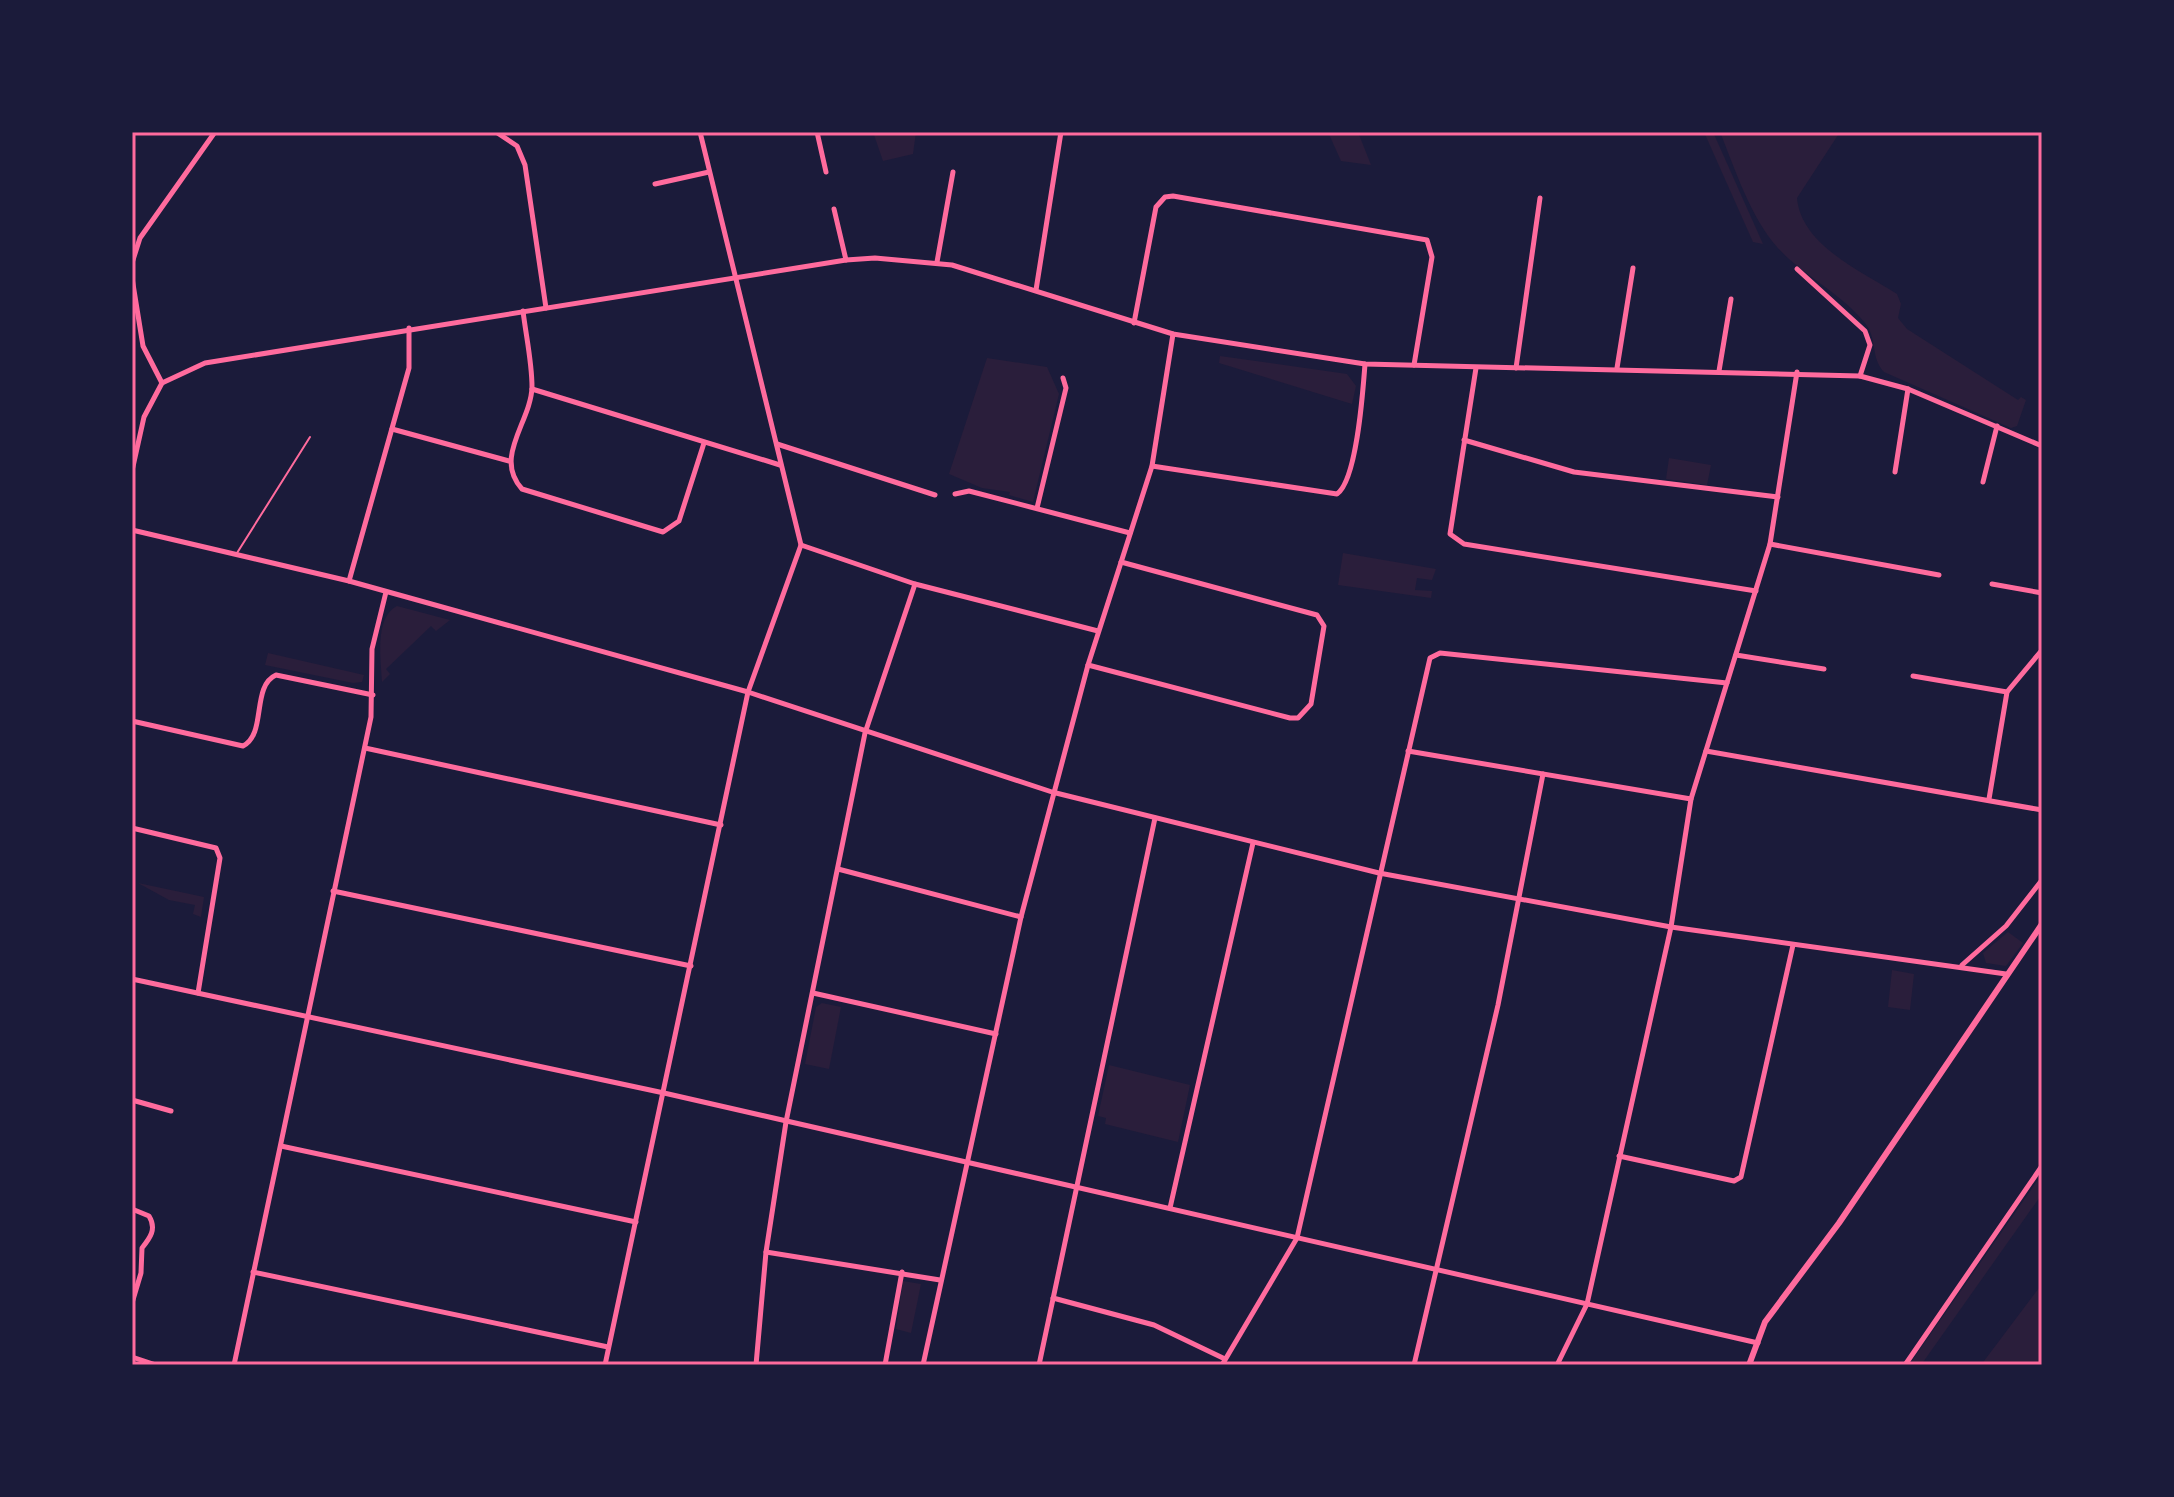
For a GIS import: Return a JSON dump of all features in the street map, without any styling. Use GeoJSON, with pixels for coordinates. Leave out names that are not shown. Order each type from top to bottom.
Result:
{"type":"FeatureCollection","features":[{"type":"Feature","properties":{"kind":"street"},"geometry":{"type":"LineString","coordinates":[[132,263],[140,238],[215,132]]}},
{"type":"Feature","properties":{"kind":"street"},"geometry":{"type":"LineString","coordinates":[[496,132],[517,146],[525,165],[546,308]]}},
{"type":"Feature","properties":{"kind":"street"},"geometry":{"type":"LineString","coordinates":[[605,1365],[748,692],[801,545],[700,132]]}},
{"type":"Feature","properties":{"kind":"street"},"geometry":{"type":"LineString","coordinates":[[817,132],[826,172]]}},
{"type":"Feature","properties":{"kind":"street"},"geometry":{"type":"LineString","coordinates":[[1036,290],[1061,132]]}},
{"type":"Feature","properties":{"kind":"street"},"geometry":{"type":"LineString","coordinates":[[655,184],[709,172]]}},
{"type":"Feature","properties":{"kind":"street"},"geometry":{"type":"LineString","coordinates":[[937,262],[953,172]]}},
{"type":"Feature","properties":{"kind":"street"},"geometry":{"type":"LineString","coordinates":[[1134,324],[1156,207],[1165,197],[1173,196],[1427,240],[1432,257],[1414,365]]}},
{"type":"Feature","properties":{"kind":"street"},"geometry":{"type":"LineString","coordinates":[[1516,368],[1540,198]]}},
{"type":"Feature","properties":{"kind":"street"},"geometry":{"type":"LineString","coordinates":[[834,209],[846,260]]}},
{"type":"Feature","properties":{"kind":"street"},"geometry":{"type":"LineString","coordinates":[[132,471],[144,417],[162,383],[205,363],[846,260],[937,262],[1173,334],[1365,364],[1797,372],[1860,376],[1908,389],[2042,446]]}},
{"type":"Feature","properties":{"kind":"street"},"geometry":{"type":"LineString","coordinates":[[1617,368],[1633,268]]}},
{"type":"Feature","properties":{"kind":"street"},"geometry":{"type":"LineString","coordinates":[[1797,269],[1865,331],[1870,345],[1860,376]]}},
{"type":"Feature","properties":{"kind":"street"},"geometry":{"type":"LineString","coordinates":[[132,278],[143,346],[162,383]]}},
{"type":"Feature","properties":{"kind":"street"},"geometry":{"type":"LineString","coordinates":[[1719,371],[1731,299]]}},
{"type":"Feature","properties":{"kind":"street"},"geometry":{"type":"LineString","coordinates":[[523,311],[532,389],[509,461],[515,481],[531,494],[663,532],[679,521],[704,443]]}},
{"type":"Feature","properties":{"kind":"street"},"geometry":{"type":"LineString","coordinates":[[349,581],[409,368],[409,328]]}},
{"type":"Feature","properties":{"kind":"street"},"geometry":{"type":"LineString","coordinates":[[923,1365],[1021,917],[1052,792],[1098,631],[1152,466],[1173,334]]}},
{"type":"Feature","properties":{"kind":"street"},"geometry":{"type":"LineString","coordinates":[[1152,466],[1337,494],[1345,485],[1361,412],[1365,364]]}},
{"type":"Feature","properties":{"kind":"street"},"geometry":{"type":"LineString","coordinates":[[1476,368],[1450,534],[1464,544],[1756,591]]}},
{"type":"Feature","properties":{"kind":"street"},"geometry":{"type":"LineString","coordinates":[[1557,1365],[1587,1304],[1671,927],[1691,799],[1770,544],[1797,372]]}},
{"type":"Feature","properties":{"kind":"street"},"geometry":{"type":"LineString","coordinates":[[1037,508],[1066,388],[1063,378]]}},
{"type":"Feature","properties":{"kind":"street"},"geometry":{"type":"LineString","coordinates":[[532,389],[781,466]]}},
{"type":"Feature","properties":{"kind":"street"},"geometry":{"type":"LineString","coordinates":[[1895,472],[1908,389]]}},
{"type":"Feature","properties":{"kind":"street"},"geometry":{"type":"LineString","coordinates":[[1983,482],[1997,426]]}},
{"type":"Feature","properties":{"kind":"street"},"geometry":{"type":"LineString","coordinates":[[392,429],[509,461]]}},
{"type":"Feature","properties":{"kind":"street"},"geometry":{"type":"LineString","coordinates":[[1464,440],[1574,472],[1778,497]]}},
{"type":"Feature","properties":{"kind":"street"},"geometry":{"type":"LineString","coordinates":[[776,444],[935,495]]}},
{"type":"Feature","properties":{"kind":"street"},"geometry":{"type":"LineString","coordinates":[[955,494],[969,491],[1130,533]]}},
{"type":"Feature","properties":{"kind":"street"},"geometry":{"type":"LineString","coordinates":[[132,530],[349,581],[748,692],[1052,792],[1379,873],[1671,927],[2006,974]]}},
{"type":"Feature","properties":{"kind":"street"},"geometry":{"type":"LineString","coordinates":[[1770,544],[1939,575]]}},
{"type":"Feature","properties":{"kind":"street"},"geometry":{"type":"LineString","coordinates":[[801,545],[915,584],[1098,631]]}},
{"type":"Feature","properties":{"kind":"street"},"geometry":{"type":"LineString","coordinates":[[1088,665],[1290,718],[1298,718],[1311,704],[1324,626],[1317,615],[1121,562]]}},
{"type":"Feature","properties":{"kind":"street"},"geometry":{"type":"LineString","coordinates":[[756,1365],[766,1252],[786,1122],[865,733],[915,584]]}},
{"type":"Feature","properties":{"kind":"street"},"geometry":{"type":"LineString","coordinates":[[1992,584],[2042,593]]}},
{"type":"Feature","properties":{"kind":"street"},"geometry":{"type":"LineString","coordinates":[[234,1365],[365,748],[373,695],[372,649],[386,592]]}},
{"type":"Feature","properties":{"kind":"street"},"geometry":{"type":"LineString","coordinates":[[1053,1298],[1154,1325],[1224,1362],[1297,1238],[1430,658],[1440,653],[1727,683]]}},
{"type":"Feature","properties":{"kind":"street"},"geometry":{"type":"LineString","coordinates":[[1989,799],[2007,692],[2041,654]]}},
{"type":"Feature","properties":{"kind":"street"},"geometry":{"type":"LineString","coordinates":[[1736,655],[1824,669]]}},
{"type":"Feature","properties":{"kind":"street"},"geometry":{"type":"LineString","coordinates":[[132,721],[243,746],[252,739],[266,683],[276,675],[373,695]]}},
{"type":"Feature","properties":{"kind":"street"},"geometry":{"type":"LineString","coordinates":[[1913,676],[2007,692]]}},
{"type":"Feature","properties":{"kind":"street"},"geometry":{"type":"LineString","coordinates":[[365,748],[721,825]]}},
{"type":"Feature","properties":{"kind":"street"},"geometry":{"type":"LineString","coordinates":[[1408,751],[1691,799]]}},
{"type":"Feature","properties":{"kind":"street"},"geometry":{"type":"LineString","coordinates":[[1706,751],[2042,810]]}},
{"type":"Feature","properties":{"kind":"street"},"geometry":{"type":"LineString","coordinates":[[1414,1365],[1520,900],[1543,774]]}},
{"type":"Feature","properties":{"kind":"street"},"geometry":{"type":"LineString","coordinates":[[1039,1365],[1155,818]]}},
{"type":"Feature","properties":{"kind":"street"},"geometry":{"type":"LineString","coordinates":[[132,828],[200,842],[216,848],[220,858],[198,993]]}},
{"type":"Feature","properties":{"kind":"street"},"geometry":{"type":"LineString","coordinates":[[1170,1208],[1253,843]]}},
{"type":"Feature","properties":{"kind":"street"},"geometry":{"type":"LineString","coordinates":[[838,869],[1021,917]]}},
{"type":"Feature","properties":{"kind":"street"},"geometry":{"type":"LineString","coordinates":[[1962,966],[2006,926],[2042,880]]}},
{"type":"Feature","properties":{"kind":"street"},"geometry":{"type":"LineString","coordinates":[[333,891],[691,966]]}},
{"type":"Feature","properties":{"kind":"street"},"geometry":{"type":"LineString","coordinates":[[1749,1365],[1765,1322],[1839,1223],[2042,924]]}},
{"type":"Feature","properties":{"kind":"street"},"geometry":{"type":"LineString","coordinates":[[1619,1156],[1734,1181],[1741,1177],[1793,945]]}},
{"type":"Feature","properties":{"kind":"street"},"geometry":{"type":"LineString","coordinates":[[132,979],[664,1093],[1758,1343]]}},
{"type":"Feature","properties":{"kind":"street"},"geometry":{"type":"LineString","coordinates":[[813,993],[996,1034]]}},
{"type":"Feature","properties":{"kind":"street"},"geometry":{"type":"LineString","coordinates":[[132,1100],[171,1111]]}},
{"type":"Feature","properties":{"kind":"street"},"geometry":{"type":"LineString","coordinates":[[281,1146],[636,1222]]}},
{"type":"Feature","properties":{"kind":"street"},"geometry":{"type":"LineString","coordinates":[[1905,1365],[2042,1166]]}},
{"type":"Feature","properties":{"kind":"street"},"geometry":{"type":"LineString","coordinates":[[132,1209],[149,1216],[153,1227],[151,1237],[142,1248],[141,1273],[132,1303]]}},
{"type":"Feature","properties":{"kind":"street"},"geometry":{"type":"LineString","coordinates":[[766,1252],[940,1280]]}},
{"type":"Feature","properties":{"kind":"street"},"geometry":{"type":"LineString","coordinates":[[253,1272],[608,1347]]}},
{"type":"Feature","properties":{"kind":"street"},"geometry":{"type":"LineString","coordinates":[[885,1365],[902,1272]]}},
{"type":"Feature","properties":{"kind":"street"},"geometry":{"type":"LineString","coordinates":[[132,1357],[156,1365]]}},
{"type":"Feature","properties":{"kind":"lane"},"geometry":{"type":"LineString","coordinates":[[236,554],[310,437]]}},
{"type":"Feature","properties":{"kind":"shaded area"},"geometry":{"type":"Polygon","coordinates":[[[873,132],[916,132],[913,154],[883,161],[873,132]]]}},
{"type":"Feature","properties":{"kind":"shaded area"},"geometry":{"type":"Polygon","coordinates":[[[1328,132],[1358,132],[1371,165],[1341,161],[1328,132]]]}},
{"type":"Feature","properties":{"kind":"shaded area"},"geometry":{"type":"Polygon","coordinates":[[[1704,132],[1713,132],[1763,244],[1753,242],[1704,132]]]}},
{"type":"Feature","properties":{"kind":"shaded area"},"geometry":{"type":"Polygon","coordinates":[[[1720,132],[1840,132],[1797,198],[1809,230],[1835,255],[1897,294],[1901,304],[1898,318],[1907,329],[2018,400],[2021,397],[2026,400],[2017,426],[2011,428],[1884,372],[1865,323],[1845,302],[1787,257],[1767,235],[1744,192],[1720,132]]]}},
{"type":"Feature","properties":{"kind":"shaded area"},"geometry":{"type":"Polygon","coordinates":[[[1220,356],[1347,374],[1356,386],[1352,404],[1219,363],[1220,356]]]}},
{"type":"Feature","properties":{"kind":"shaded area"},"geometry":{"type":"Polygon","coordinates":[[[987,358],[1047,367],[1059,394],[1033,502],[1009,495],[1010,492],[982,488],[949,474],[987,358]]]}},
{"type":"Feature","properties":{"kind":"shaded area"},"geometry":{"type":"Polygon","coordinates":[[[1669,458],[1711,465],[1707,485],[1666,479],[1669,458]]]}},
{"type":"Feature","properties":{"kind":"shaded area"},"geometry":{"type":"Polygon","coordinates":[[[1343,553],[1436,569],[1432,580],[1417,578],[1415,590],[1432,591],[1431,598],[1338,585],[1343,553]]]}},
{"type":"Feature","properties":{"kind":"shaded area"},"geometry":{"type":"Polygon","coordinates":[[[397,606],[450,620],[436,631],[431,626],[386,669],[390,674],[382,682],[382,630],[390,612],[397,606]]]}},
{"type":"Feature","properties":{"kind":"shaded area"},"geometry":{"type":"Polygon","coordinates":[[[268,653],[364,675],[362,682],[353,683],[265,665],[268,653]]]}},
{"type":"Feature","properties":{"kind":"shaded area"},"geometry":{"type":"Polygon","coordinates":[[[138,883],[204,897],[201,917],[193,914],[195,905],[169,900],[138,883]]]}},
{"type":"Feature","properties":{"kind":"shaded area"},"geometry":{"type":"Polygon","coordinates":[[[2008,932],[2023,943],[2006,966],[1986,963],[1983,953],[2008,932]]]}},
{"type":"Feature","properties":{"kind":"shaded area"},"geometry":{"type":"Polygon","coordinates":[[[1892,970],[1914,974],[1910,1010],[1888,1007],[1892,970]]]}},
{"type":"Feature","properties":{"kind":"shaded area"},"geometry":{"type":"Polygon","coordinates":[[[822,1003],[841,1007],[829,1069],[805,1064],[816,1007],[822,1003]]]}},
{"type":"Feature","properties":{"kind":"shaded area"},"geometry":{"type":"Polygon","coordinates":[[[1109,1065],[1190,1085],[1178,1142],[1105,1124],[1106,1118],[1098,1116],[1109,1065]]]}},
{"type":"Feature","properties":{"kind":"shaded area"},"geometry":{"type":"Polygon","coordinates":[[[2042,1174],[2042,1194],[1921,1365],[1909,1365],[2042,1174]]]}},
{"type":"Feature","properties":{"kind":"shaded area"},"geometry":{"type":"Polygon","coordinates":[[[903,1281],[921,1284],[911,1333],[896,1329],[903,1281]]]}},
{"type":"Feature","properties":{"kind":"shaded area"},"geometry":{"type":"Polygon","coordinates":[[[2042,1284],[2042,1365],[1981,1365],[2042,1284]]]}}]}
